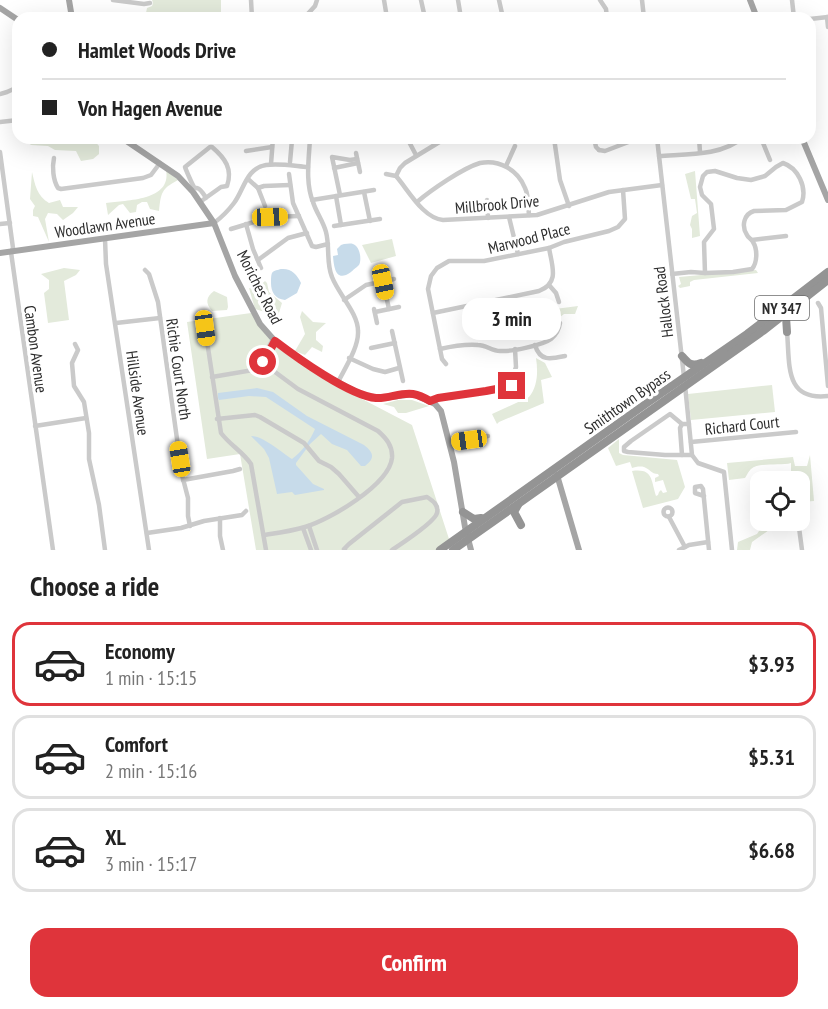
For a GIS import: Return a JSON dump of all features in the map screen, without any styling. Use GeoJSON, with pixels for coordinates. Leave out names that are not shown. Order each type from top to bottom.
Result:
{"type":"FeatureCollection","features":[{"type":"Feature","properties":{"kind":"highway","name":"Smithtown Bypass"},"geometry":{"type":"LineString","coordinates":[[440,550],[503,515],[556,472],[599,450],[605,452],[605,445],[615,435],[708,360],[761,324],[828,272]]}},
{"type":"Feature","properties":{"kind":"highway","name":"Smithtown Bypass"},"geometry":{"type":"LineString","coordinates":[[453,550],[491,514],[556,472],[684,381],[772,324],[828,280]]}},
{"type":"Feature","properties":{"kind":"highway"},"geometry":{"type":"LineString","coordinates":[[787,332],[786,317],[792,308]]}},
{"type":"Feature","properties":{"kind":"highway"},"geometry":{"type":"LineString","coordinates":[[772,324],[782,323],[787,332]]}},
{"type":"Feature","properties":{"kind":"highway"},"geometry":{"type":"LineString","coordinates":[[682,356],[692,365],[708,360]]}},
{"type":"Feature","properties":{"kind":"highway"},"geometry":{"type":"LineString","coordinates":[[503,515],[512,514],[521,525],[514,512],[520,503]]}},
{"type":"Feature","properties":{"kind":"highway"},"geometry":{"type":"LineString","coordinates":[[463,512],[476,519],[491,514]]}},
{"type":"Feature","properties":{"kind":"main road","name":"Moriches Road"},"geometry":{"type":"LineString","coordinates":[[131,144],[185,177],[203,200],[243,293],[260,324],[274,340],[315,369],[364,396],[375,398],[407,394],[421,396],[430,401]]}},
{"type":"Feature","properties":{"kind":"main road"},"geometry":{"type":"LineString","coordinates":[[805,144],[828,200]]}},
{"type":"Feature","properties":{"kind":"main road","name":"Woodlawn Avenue"},"geometry":{"type":"LineString","coordinates":[[0,253],[214,223]]}},
{"type":"Feature","properties":{"kind":"main road"},"geometry":{"type":"LineString","coordinates":[[430,401],[441,411],[454,462],[471,550]]}},
{"type":"Feature","properties":{"kind":"main road"},"geometry":{"type":"LineString","coordinates":[[556,472],[579,550]]}},
{"type":"Feature","properties":{"kind":"street"},"geometry":{"type":"LineString","coordinates":[[113,0],[150,3]]}},
{"type":"Feature","properties":{"kind":"street"},"geometry":{"type":"LineString","coordinates":[[827,17],[828,27]]}},
{"type":"Feature","properties":{"kind":"street"},"geometry":{"type":"LineString","coordinates":[[271,164],[272,144]]}},
{"type":"Feature","properties":{"kind":"street"},"geometry":{"type":"LineString","coordinates":[[290,162],[292,144]]}},
{"type":"Feature","properties":{"kind":"street"},"geometry":{"type":"LineString","coordinates":[[310,144],[308,185],[312,201],[326,231],[330,272],[355,318],[358,331],[357,342],[338,382]]}},
{"type":"Feature","properties":{"kind":"street"},"geometry":{"type":"LineString","coordinates":[[410,144],[416,155]]}},
{"type":"Feature","properties":{"kind":"street"},"geometry":{"type":"LineString","coordinates":[[386,174],[396,176],[402,165],[435,144]]}},
{"type":"Feature","properties":{"kind":"street"},"geometry":{"type":"LineString","coordinates":[[555,144],[561,180],[569,206]]}},
{"type":"Feature","properties":{"kind":"street"},"geometry":{"type":"LineString","coordinates":[[595,144],[599,150],[605,151],[623,144]]}},
{"type":"Feature","properties":{"kind":"street","name":"Hallock Road"},"geometry":{"type":"LineString","coordinates":[[658,144],[692,454]]}},
{"type":"Feature","properties":{"kind":"street"},"geometry":{"type":"LineString","coordinates":[[699,144],[700,152]]}},
{"type":"Feature","properties":{"kind":"street"},"geometry":{"type":"LineString","coordinates":[[659,156],[721,150],[734,144]]}},
{"type":"Feature","properties":{"kind":"street"},"geometry":{"type":"LineString","coordinates":[[763,144],[770,160]]}},
{"type":"Feature","properties":{"kind":"street"},"geometry":{"type":"LineString","coordinates":[[506,166],[515,146]]}},
{"type":"Feature","properties":{"kind":"street"},"geometry":{"type":"LineString","coordinates":[[185,177],[186,165],[210,147],[214,147],[228,167],[228,183],[227,186],[221,187],[203,200]]}},
{"type":"Feature","properties":{"kind":"street"},"geometry":{"type":"LineString","coordinates":[[246,151],[272,147]]}},
{"type":"Feature","properties":{"kind":"street"},"geometry":{"type":"LineString","coordinates":[[596,156],[599,150]]}},
{"type":"Feature","properties":{"kind":"street","name":"Cambon Avenue"},"geometry":{"type":"LineString","coordinates":[[0,152],[1,173],[13,248],[11,252],[53,550]]}},
{"type":"Feature","properties":{"kind":"street"},"geometry":{"type":"LineString","coordinates":[[341,225],[332,157],[350,160],[357,158]]}},
{"type":"Feature","properties":{"kind":"street"},"geometry":{"type":"LineString","coordinates":[[54,158],[52,165],[56,184],[61,189],[143,178],[151,174],[160,163]]}},
{"type":"Feature","properties":{"kind":"street"},"geometry":{"type":"LineString","coordinates":[[334,168],[357,158]]}},
{"type":"Feature","properties":{"kind":"street"},"geometry":{"type":"LineString","coordinates":[[357,158],[360,172]]}},
{"type":"Feature","properties":{"kind":"street"},"geometry":{"type":"LineString","coordinates":[[417,202],[430,190],[477,164],[490,162],[506,166],[524,185],[527,192],[529,215]]}},
{"type":"Feature","properties":{"kind":"street"},"geometry":{"type":"LineString","coordinates":[[214,223],[233,205],[249,174],[254,170],[271,164],[308,166]]}},
{"type":"Feature","properties":{"kind":"street"},"geometry":{"type":"LineString","coordinates":[[672,274],[691,272],[710,274],[752,270],[756,259],[755,248],[752,240],[747,236],[744,220],[749,212],[786,210],[802,202],[804,196],[799,176],[792,167],[780,164],[765,176],[751,180],[716,171],[707,172],[703,176],[700,187],[702,195],[711,204],[714,229],[704,242],[705,273]]}},
{"type":"Feature","properties":{"kind":"street"},"geometry":{"type":"LineString","coordinates":[[289,174],[293,203],[312,246],[328,244]]}},
{"type":"Feature","properties":{"kind":"street","name":"Millbrook Drive"},"geometry":{"type":"LineString","coordinates":[[396,176],[428,214],[438,220],[546,213],[609,192],[662,185]]}},
{"type":"Feature","properties":{"kind":"street"},"geometry":{"type":"LineString","coordinates":[[248,179],[258,188],[266,206]]}},
{"type":"Feature","properties":{"kind":"street"},"geometry":{"type":"LineString","coordinates":[[258,188],[290,185]]}},
{"type":"Feature","properties":{"kind":"street"},"geometry":{"type":"LineString","coordinates":[[312,201],[374,190]]}},
{"type":"Feature","properties":{"kind":"street","name":"Marwood Place"},"geometry":{"type":"LineString","coordinates":[[446,364],[442,359],[429,297],[429,282],[432,274],[440,265],[452,260],[484,261],[549,248],[609,231],[623,222],[625,216],[623,190]]}},
{"type":"Feature","properties":{"kind":"street"},"geometry":{"type":"LineString","coordinates":[[364,192],[370,220]]}},
{"type":"Feature","properties":{"kind":"street"},"geometry":{"type":"LineString","coordinates":[[488,200],[488,218]]}},
{"type":"Feature","properties":{"kind":"street"},"geometry":{"type":"LineString","coordinates":[[231,229],[270,217],[299,216]]}},
{"type":"Feature","properties":{"kind":"street"},"geometry":{"type":"LineString","coordinates":[[509,217],[518,254]]}},
{"type":"Feature","properties":{"kind":"street"},"geometry":{"type":"LineString","coordinates":[[334,225],[380,219]]}},
{"type":"Feature","properties":{"kind":"street"},"geometry":{"type":"LineString","coordinates":[[0,224],[10,223]]}},
{"type":"Feature","properties":{"kind":"street"},"geometry":{"type":"LineString","coordinates":[[246,224],[260,268]]}},
{"type":"Feature","properties":{"kind":"street"},"geometry":{"type":"LineString","coordinates":[[258,260],[288,238],[307,232]]}},
{"type":"Feature","properties":{"kind":"street"},"geometry":{"type":"LineString","coordinates":[[752,240],[786,236]]}},
{"type":"Feature","properties":{"kind":"street","name":"Hillside Avenue"},"geometry":{"type":"LineString","coordinates":[[105,239],[106,264],[149,550]]}},
{"type":"Feature","properties":{"kind":"street"},"geometry":{"type":"LineString","coordinates":[[433,313],[539,291],[549,285],[553,279],[549,248]]}},
{"type":"Feature","properties":{"kind":"street","name":"Richie Court North"},"geometry":{"type":"LineString","coordinates":[[144,270],[150,274],[158,302],[182,477],[188,498],[190,526]]}},
{"type":"Feature","properties":{"kind":"street"},"geometry":{"type":"LineString","coordinates":[[344,300],[366,285],[393,279]]}},
{"type":"Feature","properties":{"kind":"street"},"geometry":{"type":"LineString","coordinates":[[383,282],[389,309]]}},
{"type":"Feature","properties":{"kind":"street"},"geometry":{"type":"LineString","coordinates":[[549,285],[556,293],[559,302]]}},
{"type":"Feature","properties":{"kind":"street"},"geometry":{"type":"LineString","coordinates":[[818,303],[821,308],[828,386]]}},
{"type":"Feature","properties":{"kind":"street"},"geometry":{"type":"LineString","coordinates":[[377,323],[374,310],[399,307]]}},
{"type":"Feature","properties":{"kind":"street"},"geometry":{"type":"LineString","coordinates":[[116,323],[160,318]]}},
{"type":"Feature","properties":{"kind":"street"},"geometry":{"type":"LineString","coordinates":[[440,349],[477,345],[500,351],[515,350],[544,343],[558,331],[560,323]]}},
{"type":"Feature","properties":{"kind":"street"},"geometry":{"type":"LineString","coordinates":[[207,325],[205,328],[221,434],[251,464],[266,550]]}},
{"type":"Feature","properties":{"kind":"street"},"geometry":{"type":"LineString","coordinates":[[392,331],[403,381]]}},
{"type":"Feature","properties":{"kind":"street"},"geometry":{"type":"LineString","coordinates":[[787,332],[793,383],[808,396],[828,396]]}},
{"type":"Feature","properties":{"kind":"street"},"geometry":{"type":"LineString","coordinates":[[264,368],[265,353],[274,340]]}},
{"type":"Feature","properties":{"kind":"street"},"geometry":{"type":"LineString","coordinates":[[371,348],[394,343]]}},
{"type":"Feature","properties":{"kind":"street"},"geometry":{"type":"LineString","coordinates":[[75,344],[78,350],[72,363],[74,386],[84,402],[89,433],[89,459],[105,550]]}},
{"type":"Feature","properties":{"kind":"street"},"geometry":{"type":"LineString","coordinates":[[535,345],[543,357],[552,359],[565,356]]}},
{"type":"Feature","properties":{"kind":"street"},"geometry":{"type":"LineString","coordinates":[[514,373],[515,350]]}},
{"type":"Feature","properties":{"kind":"street"},"geometry":{"type":"LineString","coordinates":[[349,358],[385,372],[399,368]]}},
{"type":"Feature","properties":{"kind":"street"},"geometry":{"type":"LineString","coordinates":[[212,377],[264,368],[275,372],[298,389],[378,431],[390,445],[392,459],[389,469],[382,478],[345,509],[306,527],[264,535]]}},
{"type":"Feature","properties":{"kind":"street"},"geometry":{"type":"LineString","coordinates":[[430,401],[512,386]]}},
{"type":"Feature","properties":{"kind":"street"},"geometry":{"type":"LineString","coordinates":[[688,424],[682,424],[670,414],[631,441],[624,447],[624,451],[692,454],[698,463],[724,472],[732,550]]}},
{"type":"Feature","properties":{"kind":"street"},"geometry":{"type":"LineString","coordinates":[[218,419],[255,415],[304,443],[319,461],[339,474],[359,497]]}},
{"type":"Feature","properties":{"kind":"street"},"geometry":{"type":"LineString","coordinates":[[35,426],[86,418]]}},
{"type":"Feature","properties":{"kind":"street"},"geometry":{"type":"LineString","coordinates":[[682,424],[680,428],[682,455]]}},
{"type":"Feature","properties":{"kind":"street","name":"Richard Court"},"geometry":{"type":"LineString","coordinates":[[691,442],[796,432]]}},
{"type":"Feature","properties":{"kind":"street"},"geometry":{"type":"LineString","coordinates":[[449,442],[488,436]]}},
{"type":"Feature","properties":{"kind":"street"},"geometry":{"type":"LineString","coordinates":[[182,477],[240,469]]}},
{"type":"Feature","properties":{"kind":"street"},"geometry":{"type":"LineString","coordinates":[[704,496],[709,550]]}},
{"type":"Feature","properties":{"kind":"street"},"geometry":{"type":"LineString","coordinates":[[344,550],[402,502],[427,497],[430,499],[437,507],[436,516],[392,550]]}},
{"type":"Feature","properties":{"kind":"street"},"geometry":{"type":"LineString","coordinates":[[147,533],[190,526],[204,520],[242,515],[246,511]]}},
{"type":"Feature","properties":{"kind":"street"},"geometry":{"type":"LineString","coordinates":[[669,516],[685,547]]}},
{"type":"Feature","properties":{"kind":"street"},"geometry":{"type":"LineString","coordinates":[[220,518],[223,550]]}},
{"type":"Feature","properties":{"kind":"street"},"geometry":{"type":"LineString","coordinates":[[306,527],[314,549]]}},
{"type":"Feature","properties":{"kind":"street"},"geometry":{"type":"LineString","coordinates":[[799,531],[802,550]]}},
{"type":"Feature","properties":{"kind":"street"},"geometry":{"type":"LineString","coordinates":[[679,550],[689,545],[708,542]]}},
{"type":"Feature","properties":{"kind":"green space"},"geometry":{"type":"Polygon","coordinates":[[[152,0],[221,0],[221,12],[146,12],[153,3],[152,0]]]}},
{"type":"Feature","properties":{"kind":"green space"},"geometry":{"type":"Polygon","coordinates":[[[97,144],[99,154],[93,159],[81,161],[76,151],[31,145],[97,144]]]}},
{"type":"Feature","properties":{"kind":"green space"},"geometry":{"type":"Polygon","coordinates":[[[166,170],[178,180],[163,192],[159,211],[150,209],[147,202],[142,202],[137,205],[136,212],[130,213],[123,204],[108,215],[106,203],[146,197],[162,188],[166,180],[166,170]]]}},
{"type":"Feature","properties":{"kind":"green space"},"geometry":{"type":"Polygon","coordinates":[[[695,171],[700,236],[692,238],[690,225],[692,216],[697,213],[695,199],[691,199],[685,174],[695,171]]]}},
{"type":"Feature","properties":{"kind":"green space"},"geometry":{"type":"Polygon","coordinates":[[[32,172],[37,190],[45,200],[49,203],[60,200],[63,207],[78,207],[63,220],[57,214],[48,213],[45,219],[49,242],[38,217],[33,216],[35,206],[30,199],[32,172]]]}},
{"type":"Feature","properties":{"kind":"green space"},"geometry":{"type":"Polygon","coordinates":[[[392,239],[396,256],[371,263],[362,245],[392,239]]]}},
{"type":"Feature","properties":{"kind":"green space"},"geometry":{"type":"Polygon","coordinates":[[[64,268],[80,270],[76,275],[64,281],[69,320],[48,323],[44,293],[49,289],[49,280],[41,274],[64,268]]]}},
{"type":"Feature","properties":{"kind":"green space"},"geometry":{"type":"Polygon","coordinates":[[[756,270],[758,273],[694,280],[690,282],[690,286],[680,288],[678,286],[681,284],[679,277],[756,270]]]}},
{"type":"Feature","properties":{"kind":"green space"},"geometry":{"type":"Polygon","coordinates":[[[265,281],[269,292],[282,303],[278,316],[255,309],[249,288],[256,289],[265,281]]]}},
{"type":"Feature","properties":{"kind":"green space"},"geometry":{"type":"Polygon","coordinates":[[[214,291],[227,297],[227,310],[212,311],[207,300],[214,291]]]}},
{"type":"Feature","properties":{"kind":"green space"},"geometry":{"type":"Polygon","coordinates":[[[578,306],[575,314],[564,314],[554,322],[545,320],[496,328],[473,337],[470,327],[540,311],[578,306]]]}},
{"type":"Feature","properties":{"kind":"green space"},"geometry":{"type":"Polygon","coordinates":[[[302,311],[313,322],[326,323],[316,332],[316,340],[323,346],[322,352],[312,347],[305,355],[295,351],[305,334],[300,317],[302,311]]]}},
{"type":"Feature","properties":{"kind":"green space"},"geometry":{"type":"Polygon","coordinates":[[[251,313],[275,346],[320,377],[412,425],[450,542],[439,550],[256,550],[240,454],[207,459],[187,322],[251,313]]]}},
{"type":"Feature","properties":{"kind":"green space"},"geometry":{"type":"Polygon","coordinates":[[[536,358],[545,363],[552,377],[541,380],[544,403],[497,424],[492,414],[529,397],[532,393],[537,378],[536,358]]]}},
{"type":"Feature","properties":{"kind":"green space"},"geometry":{"type":"Polygon","coordinates":[[[772,385],[775,412],[691,420],[688,394],[772,385]]]}},
{"type":"Feature","properties":{"kind":"green space"},"geometry":{"type":"Polygon","coordinates":[[[398,400],[412,400],[429,406],[398,413],[394,407],[383,404],[398,400]]]}},
{"type":"Feature","properties":{"kind":"green space"},"geometry":{"type":"Polygon","coordinates":[[[619,439],[619,453],[623,455],[677,460],[685,487],[678,499],[643,508],[632,471],[648,473],[656,496],[661,490],[663,493],[667,492],[663,480],[655,482],[658,474],[644,467],[632,468],[630,462],[616,466],[608,448],[619,439]]]}},
{"type":"Feature","properties":{"kind":"green space"},"geometry":{"type":"Polygon","coordinates":[[[810,455],[814,501],[810,501],[810,471],[791,471],[791,463],[759,466],[751,469],[745,478],[729,480],[727,463],[793,457],[795,466],[807,466],[810,455]]]}},
{"type":"Feature","properties":{"kind":"green space"},"geometry":{"type":"Polygon","coordinates":[[[759,531],[768,531],[752,542],[750,550],[737,550],[738,542],[759,531]]]}},
{"type":"Feature","properties":{"kind":"water"},"geometry":{"type":"Polygon","coordinates":[[[344,244],[355,245],[360,253],[360,260],[359,265],[342,276],[335,269],[333,256],[338,255],[337,249],[344,244]]]}},
{"type":"Feature","properties":{"kind":"water"},"geometry":{"type":"Polygon","coordinates":[[[281,269],[293,272],[301,283],[297,293],[285,300],[276,297],[271,286],[272,273],[281,269]]]}},
{"type":"Feature","properties":{"kind":"water"},"geometry":{"type":"Polygon","coordinates":[[[257,388],[273,392],[307,416],[364,445],[370,450],[371,460],[365,466],[361,466],[347,450],[332,444],[321,434],[310,444],[296,465],[313,484],[324,490],[295,495],[292,492],[277,494],[269,458],[264,449],[251,436],[266,441],[292,459],[306,445],[315,429],[266,397],[249,396],[219,400],[218,398],[218,393],[257,388]]]}},
{"type":"Feature","properties":{"kind":"route"},"geometry":{"type":"LineString","coordinates":[[263,362],[262,367],[265,368],[266,359],[275,341],[322,374],[364,396],[375,398],[413,394],[430,401],[512,386]]}}]}
